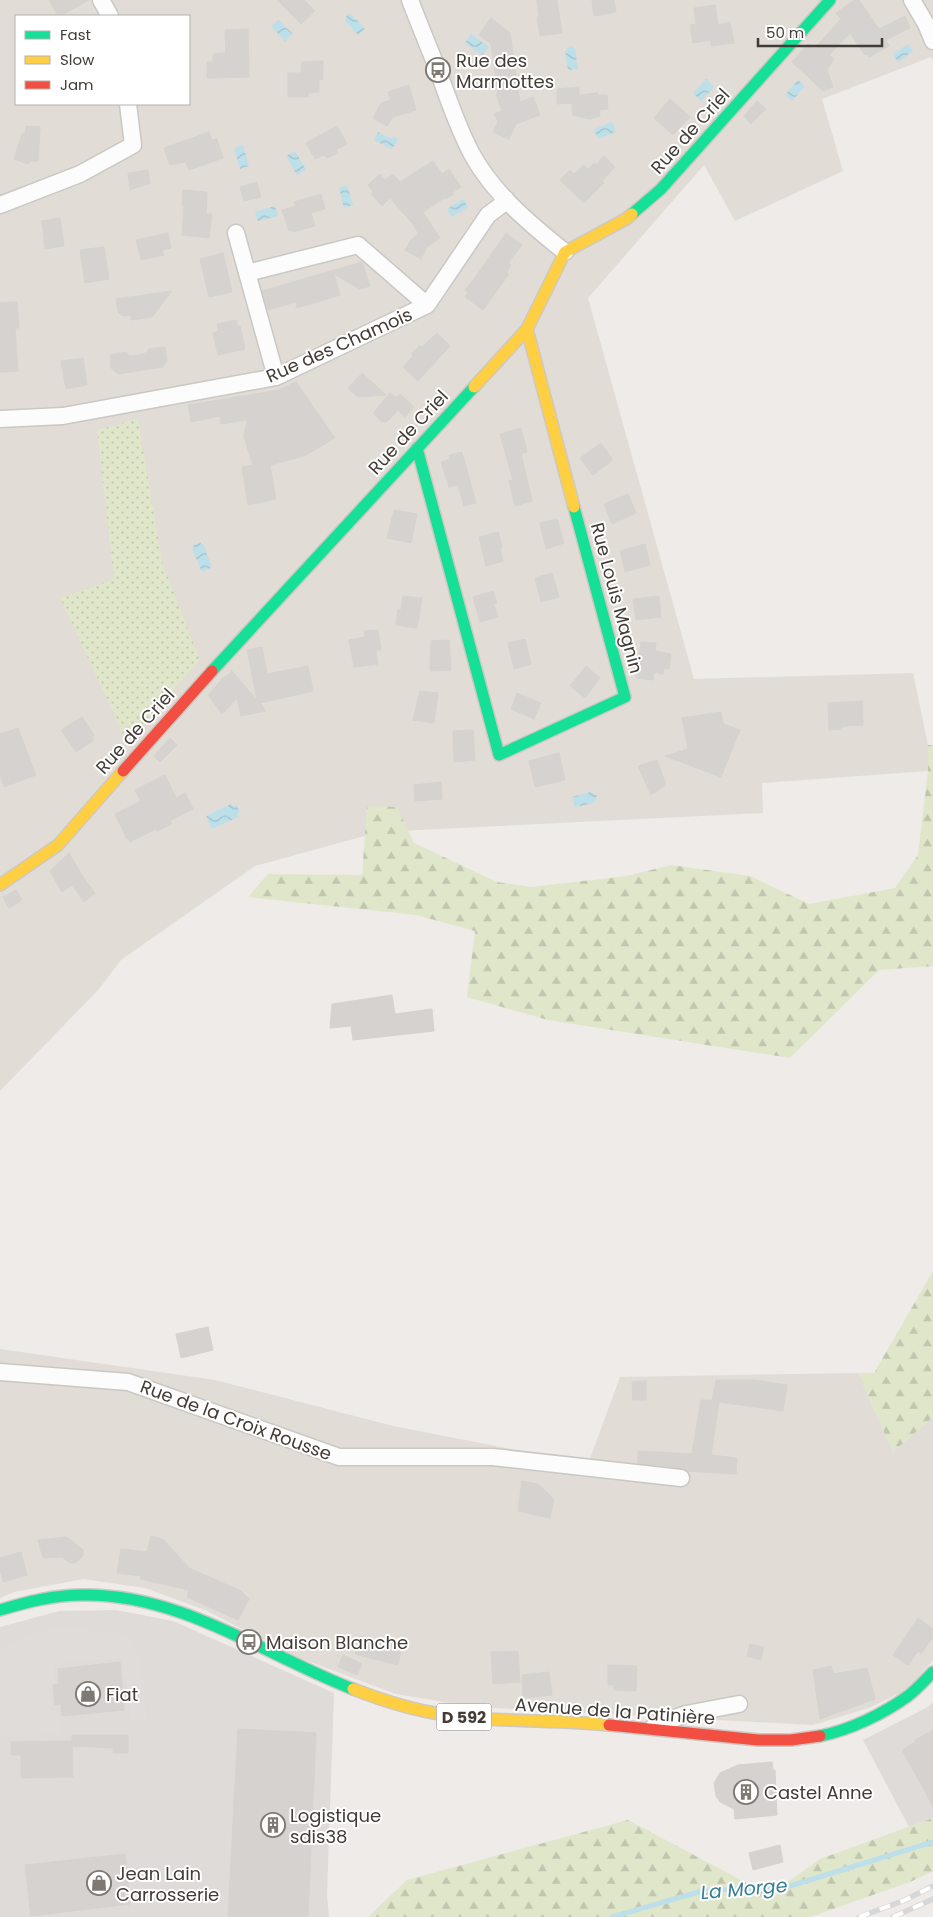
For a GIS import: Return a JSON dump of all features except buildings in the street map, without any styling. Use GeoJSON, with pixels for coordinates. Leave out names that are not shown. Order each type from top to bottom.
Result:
{"type":"FeatureCollection","features":[{"type":"Feature","properties":{"kind":"street"},"geometry":{"type":"LineString","coordinates":[[101,0],[109,15]]}},
{"type":"Feature","properties":{"kind":"street"},"geometry":{"type":"LineString","coordinates":[[410,0],[452,111],[473,156],[491,182],[506,199],[542,234],[565,252]]}},
{"type":"Feature","properties":{"kind":"street","name":"Rue de Criel"},"geometry":{"type":"LineString","coordinates":[[0,885],[58,845],[239,640],[527,329],[565,252],[626,219],[661,188],[830,0]]}},
{"type":"Feature","properties":{"kind":"street"},"geometry":{"type":"LineString","coordinates":[[912,0],[926,24],[933,41]]}},
{"type":"Feature","properties":{"kind":"street"},"geometry":{"type":"LineString","coordinates":[[0,205],[80,174],[133,145],[128,105]]}},
{"type":"Feature","properties":{"kind":"street","name":"Rue des Chamois"},"geometry":{"type":"LineString","coordinates":[[0,419],[63,416],[276,377],[427,305],[488,215],[506,199]]}},
{"type":"Feature","properties":{"kind":"street"},"geometry":{"type":"LineString","coordinates":[[236,233],[276,377]]}},
{"type":"Feature","properties":{"kind":"street"},"geometry":{"type":"LineString","coordinates":[[246,273],[358,245],[427,305]]}},
{"type":"Feature","properties":{"kind":"street","name":"Rue Louis Magnin"},"geometry":{"type":"LineString","coordinates":[[417,448],[499,754],[625,697],[527,329]]}},
{"type":"Feature","properties":{"kind":"street","name":"Rue de la Croix Rousse"},"geometry":{"type":"LineString","coordinates":[[0,1372],[128,1382],[339,1457],[493,1456],[681,1478]]}},
{"type":"Feature","properties":{"kind":"street","name":"Avenue de la Patinière"},"geometry":{"type":"LineString","coordinates":[[0,1610],[31,1601],[71,1595],[103,1595],[145,1602],[165,1606],[199,1619],[327,1678],[382,1700],[439,1715],[649,1728],[752,1741],[795,1740],[824,1735],[879,1713],[908,1696],[933,1674]]}},
{"type":"Feature","properties":{"kind":"street"},"geometry":{"type":"LineString","coordinates":[[649,1728],[686,1714],[739,1704]]}},
{"type":"Feature","properties":{"kind":"shaded area"},"geometry":{"type":"Polygon","coordinates":[[[0,0],[933,0],[933,60],[931,57],[822,99],[843,171],[735,221],[704,165],[588,298],[694,679],[913,673],[928,745],[928,771],[762,783],[763,813],[379,832],[255,866],[121,960],[99,989],[0,1091],[0,0]]]}},
{"type":"Feature","properties":{"kind":"shaded area"},"geometry":{"type":"Polygon","coordinates":[[[0,1349],[215,1380],[393,1426],[588,1464],[620,1377],[858,1373],[893,1452],[933,1417],[933,1660],[908,1689],[869,1708],[813,1725],[475,1707],[396,1694],[297,1657],[205,1610],[145,1588],[83,1579],[14,1592],[0,1598],[0,1349]]]}},
{"type":"Feature","properties":{"kind":"shaded area"},"geometry":{"type":"Polygon","coordinates":[[[116,1610],[173,1621],[334,1693],[327,1896],[329,1917],[0,1917],[0,1627],[59,1611],[116,1610]]]}},
{"type":"Feature","properties":{"kind":"shaded area"},"geometry":{"type":"Polygon","coordinates":[[[57,1628],[122,1633],[131,1640],[137,1651],[143,1679],[147,1720],[131,1722],[123,1658],[54,1664],[55,1681],[49,1682],[51,1711],[58,1711],[61,1733],[0,1738],[0,1648],[28,1634],[57,1628]]]}},
{"type":"Feature","properties":{"kind":"shaded area"},"geometry":{"type":"Polygon","coordinates":[[[933,1702],[933,1818],[909,1827],[863,1740],[928,1707],[933,1702]]]}},
{"type":"Feature","properties":{"kind":"green space"},"geometry":{"type":"Polygon","coordinates":[[[138,419],[162,562],[200,660],[127,742],[60,598],[114,579],[97,430],[138,419]]]}},
{"type":"Feature","properties":{"kind":"green space"},"geometry":{"type":"Polygon","coordinates":[[[928,745],[933,745],[933,966],[879,970],[790,1058],[548,1020],[467,997],[475,931],[416,915],[248,897],[268,874],[362,875],[367,806],[397,807],[414,843],[497,882],[531,887],[627,876],[671,865],[750,876],[809,904],[895,888],[918,855],[928,771],[928,745]]]}},
{"type":"Feature","properties":{"kind":"green space"},"geometry":{"type":"Polygon","coordinates":[[[933,1271],[933,1417],[893,1452],[858,1373],[874,1373],[933,1271]]]}},
{"type":"Feature","properties":{"kind":"green space"},"geometry":{"type":"Polygon","coordinates":[[[933,1818],[933,1871],[910,1882],[810,1917],[368,1917],[407,1880],[628,1820],[769,1895],[820,1859],[933,1818]]]}},
{"type":"Feature","properties":{"kind":"water"},"geometry":{"type":"Polygon","coordinates":[[[347,14],[352,15],[365,29],[358,35],[345,21],[347,14]]]}},
{"type":"Feature","properties":{"kind":"water"},"geometry":{"type":"Polygon","coordinates":[[[279,20],[293,34],[285,41],[271,26],[279,20]]]}},
{"type":"Feature","properties":{"kind":"water"},"geometry":{"type":"Polygon","coordinates":[[[471,34],[489,47],[482,55],[465,43],[471,34]]]}},
{"type":"Feature","properties":{"kind":"water"},"geometry":{"type":"Polygon","coordinates":[[[908,44],[913,51],[898,62],[893,54],[908,44]]]}},
{"type":"Feature","properties":{"kind":"water"},"geometry":{"type":"Polygon","coordinates":[[[571,46],[575,49],[578,69],[568,70],[565,51],[571,46]]]}},
{"type":"Feature","properties":{"kind":"water"},"geometry":{"type":"Polygon","coordinates":[[[706,79],[714,87],[701,101],[693,93],[706,79]]]}},
{"type":"Feature","properties":{"kind":"water"},"geometry":{"type":"Polygon","coordinates":[[[798,80],[805,86],[792,101],[785,95],[798,80]]]}},
{"type":"Feature","properties":{"kind":"water"},"geometry":{"type":"Polygon","coordinates":[[[612,122],[616,132],[598,139],[594,129],[612,122]]]}},
{"type":"Feature","properties":{"kind":"water"},"geometry":{"type":"Polygon","coordinates":[[[378,132],[391,139],[393,136],[398,139],[392,149],[374,140],[378,132]]]}},
{"type":"Feature","properties":{"kind":"water"},"geometry":{"type":"Polygon","coordinates":[[[243,145],[249,166],[240,169],[234,148],[243,145]]]}},
{"type":"Feature","properties":{"kind":"water"},"geometry":{"type":"Polygon","coordinates":[[[295,151],[306,170],[297,175],[286,156],[295,151]]]}},
{"type":"Feature","properties":{"kind":"water"},"geometry":{"type":"Polygon","coordinates":[[[347,185],[353,205],[344,208],[339,188],[347,185]]]}},
{"type":"Feature","properties":{"kind":"water"},"geometry":{"type":"Polygon","coordinates":[[[463,199],[468,207],[452,217],[447,209],[463,199]]]}},
{"type":"Feature","properties":{"kind":"water"},"geometry":{"type":"Polygon","coordinates":[[[275,206],[278,216],[258,221],[255,212],[275,206]]]}},
{"type":"Feature","properties":{"kind":"water"},"geometry":{"type":"Polygon","coordinates":[[[200,542],[203,544],[212,567],[202,572],[192,549],[194,545],[200,542]]]}},
{"type":"Feature","properties":{"kind":"water"},"geometry":{"type":"Polygon","coordinates":[[[591,792],[597,796],[594,803],[575,807],[572,797],[591,792]]]}},
{"type":"Feature","properties":{"kind":"water"},"geometry":{"type":"Polygon","coordinates":[[[231,804],[233,806],[236,805],[240,812],[237,814],[238,817],[212,829],[206,816],[231,804]]]}},
{"type":"Feature","properties":{"kind":"waterway","name":"La Morge"},"geometry":{"type":"LineString","coordinates":[[612,1917],[702,1891],[790,1886],[933,1842]]}},
{"type":"Feature","properties":{"kind":"railway"},"geometry":{"type":"LineString","coordinates":[[859,1917],[903,1901],[933,1886]]}},
{"type":"Feature","properties":{"kind":"railway"},"geometry":{"type":"LineString","coordinates":[[893,1917],[933,1899]]}},
{"type":"Feature","properties":{"kind":"traffic: fast"},"geometry":{"type":"LineString","coordinates":[[632,214],[661,189],[830,0]]}},
{"type":"Feature","properties":{"kind":"traffic: fast"},"geometry":{"type":"LineString","coordinates":[[212,671],[474,387]]}},
{"type":"Feature","properties":{"kind":"traffic: fast"},"geometry":{"type":"LineString","coordinates":[[417,448],[499,755],[625,697],[574,507]]}},
{"type":"Feature","properties":{"kind":"traffic: fast"},"geometry":{"type":"LineString","coordinates":[[0,1610],[20,1604],[72,1595],[118,1597],[153,1604],[188,1615],[221,1629],[353,1689]]}},
{"type":"Feature","properties":{"kind":"traffic: fast"},"geometry":{"type":"LineString","coordinates":[[820,1736],[854,1725],[888,1709],[911,1693],[933,1672]]}},
{"type":"Feature","properties":{"kind":"traffic: slow"},"geometry":{"type":"LineString","coordinates":[[474,387],[527,329],[565,252],[632,214]]}},
{"type":"Feature","properties":{"kind":"traffic: slow"},"geometry":{"type":"LineString","coordinates":[[527,329],[574,507]]}},
{"type":"Feature","properties":{"kind":"traffic: slow"},"geometry":{"type":"LineString","coordinates":[[0,885],[58,845],[123,771]]}},
{"type":"Feature","properties":{"kind":"traffic: slow"},"geometry":{"type":"LineString","coordinates":[[353,1689],[403,1706],[434,1713],[500,1720],[609,1725]]}},
{"type":"Feature","properties":{"kind":"traffic: jam"},"geometry":{"type":"LineString","coordinates":[[123,771],[212,671]]}},
{"type":"Feature","properties":{"kind":"traffic: jam"},"geometry":{"type":"LineString","coordinates":[[609,1725],[758,1740],[791,1740],[820,1736]]}},
{"type":"Feature","properties":{"kind":"place","name":"Rue des Marmottes"},"geometry":{"type":"Point","coordinates":[438,70]}},
{"type":"Feature","properties":{"kind":"place","name":"Maison Blanche"},"geometry":{"type":"Point","coordinates":[249,1642]}},
{"type":"Feature","properties":{"kind":"place","name":"Fiat"},"geometry":{"type":"Point","coordinates":[88,1694]}},
{"type":"Feature","properties":{"kind":"place","name":"Castel Anne"},"geometry":{"type":"Point","coordinates":[746,1792]}},
{"type":"Feature","properties":{"kind":"place","name":"Logistique sdis38"},"geometry":{"type":"Point","coordinates":[273,1825]}},
{"type":"Feature","properties":{"kind":"place","name":"Jean Lain Carrosserie"},"geometry":{"type":"Point","coordinates":[99,1883]}}]}
